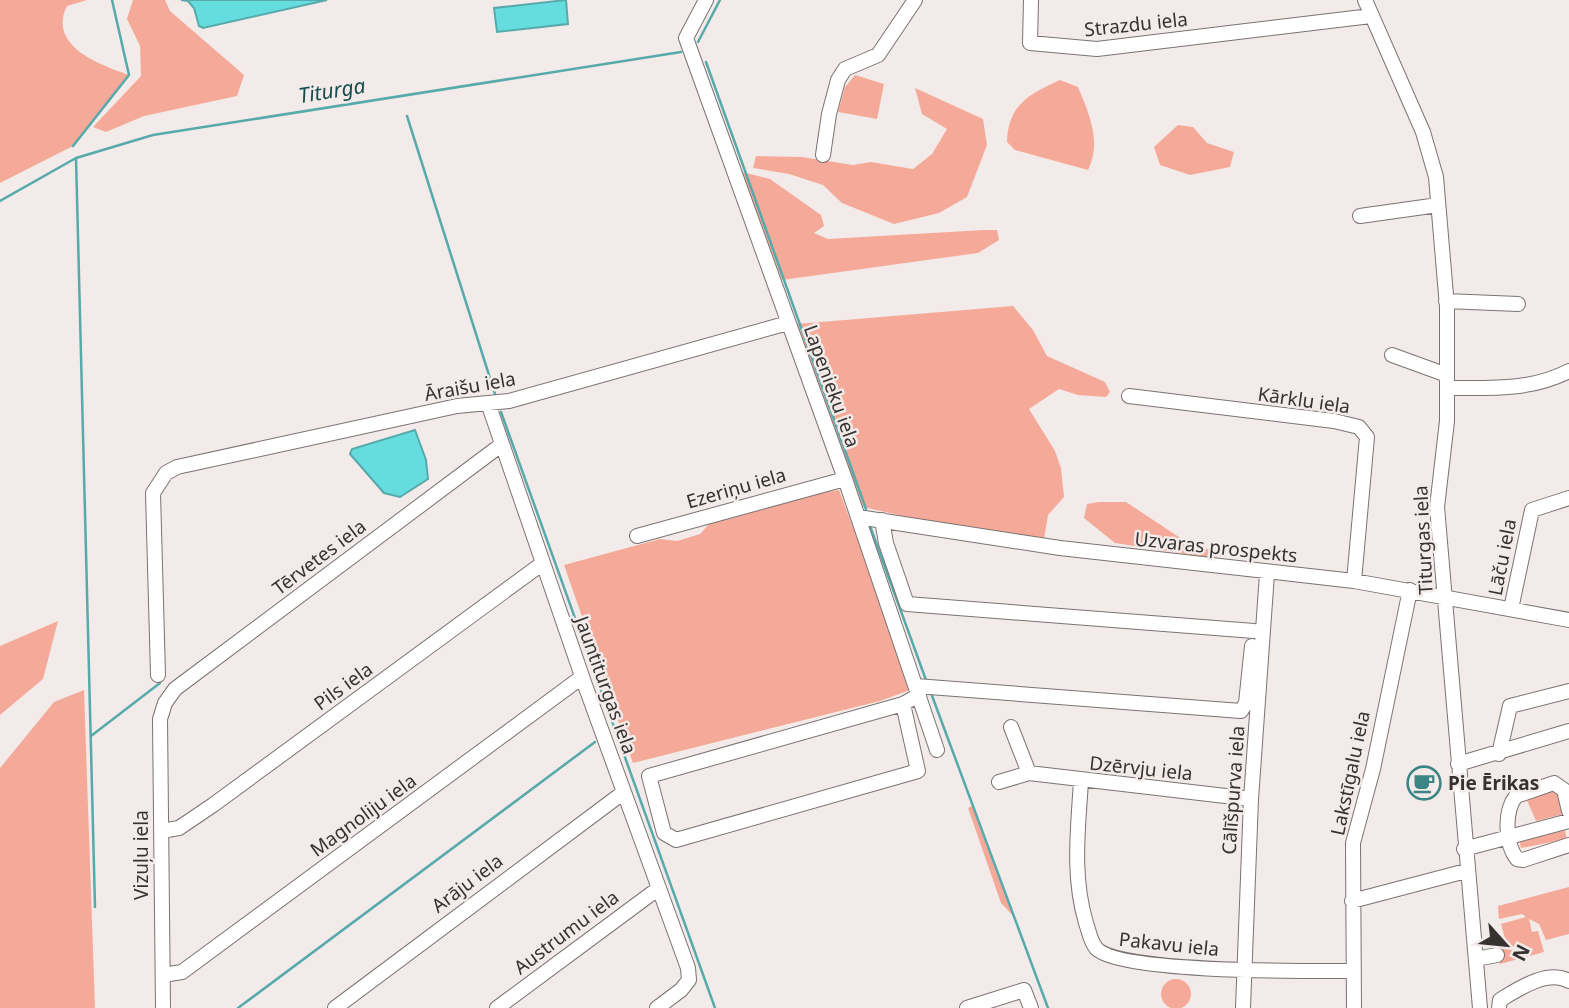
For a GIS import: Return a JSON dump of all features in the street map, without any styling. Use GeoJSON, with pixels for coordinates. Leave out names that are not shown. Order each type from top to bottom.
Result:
{"type":"FeatureCollection","features":[{"type":"Feature","properties":{"kind":"street","name":"Lapenieku iela"},"geometry":{"type":"LineString","coordinates":[[706,0],[686,38],[845,479],[937,750]]}},
{"type":"Feature","properties":{"kind":"street"},"geometry":{"type":"LineString","coordinates":[[823,155],[828,114],[838,80],[845,69],[878,55],[915,0]]}},
{"type":"Feature","properties":{"kind":"street","name":"Strazdu iela"},"geometry":{"type":"LineString","coordinates":[[1031,0],[1030,43],[1097,50],[1371,16]]}},
{"type":"Feature","properties":{"kind":"street","name":"Titurgas iela"},"geometry":{"type":"LineString","coordinates":[[1365,0],[1423,132],[1436,177],[1446,301],[1447,382],[1447,421],[1437,507],[1464,849],[1480,1007]]}},
{"type":"Feature","properties":{"kind":"street"},"geometry":{"type":"LineString","coordinates":[[1360,216],[1438,205]]}},
{"type":"Feature","properties":{"kind":"street"},"geometry":{"type":"LineString","coordinates":[[1446,301],[1518,304]]}},
{"type":"Feature","properties":{"kind":"street","name":"Āraišu iela"},"geometry":{"type":"LineString","coordinates":[[158,675],[153,493],[159,481],[177,467],[457,406],[509,401],[788,323]]}},
{"type":"Feature","properties":{"kind":"street"},"geometry":{"type":"LineString","coordinates":[[1392,355],[1447,382],[1520,388],[1551,380],[1569,371]]}},
{"type":"Feature","properties":{"kind":"street","name":"Kārklu iela"},"geometry":{"type":"LineString","coordinates":[[1129,396],[1334,421],[1359,428],[1367,438],[1354,582]]}},
{"type":"Feature","properties":{"kind":"street","name":"Jauntiturgas iela"},"geometry":{"type":"LineString","coordinates":[[488,403],[582,677],[688,968],[689,980],[657,1008]]}},
{"type":"Feature","properties":{"kind":"street","name":"Tērvetes iela"},"geometry":{"type":"LineString","coordinates":[[165,703],[175,689],[501,445]]}},
{"type":"Feature","properties":{"kind":"street","name":"Ezeriņu iela"},"geometry":{"type":"LineString","coordinates":[[637,536],[845,479]]}},
{"type":"Feature","properties":{"kind":"street","name":"Lāču iela"},"geometry":{"type":"LineString","coordinates":[[1511,609],[1532,510],[1569,498]]}},
{"type":"Feature","properties":{"kind":"street","name":"Uzvaras prospekts"},"geometry":{"type":"LineString","coordinates":[[858,517],[1060,548],[1410,590],[1569,620]]}},
{"type":"Feature","properties":{"kind":"street"},"geometry":{"type":"LineString","coordinates":[[882,520],[886,544],[907,604],[1254,631]]}},
{"type":"Feature","properties":{"kind":"street","name":"Pils iela"},"geometry":{"type":"LineString","coordinates":[[161,831],[179,828],[213,805],[543,563]]}},
{"type":"Feature","properties":{"kind":"street","name":"Cālīšpurva iela"},"geometry":{"type":"LineString","coordinates":[[1243,1008],[1251,799],[1267,574]]}},
{"type":"Feature","properties":{"kind":"street","name":"Lakstīgalu iela"},"geometry":{"type":"LineString","coordinates":[[1354,1008],[1353,843],[1373,769],[1410,590]]}},
{"type":"Feature","properties":{"kind":"street"},"geometry":{"type":"LineString","coordinates":[[903,704],[918,771],[676,840],[664,832],[649,776],[903,704],[918,690],[1241,710],[1246,703],[1252,646]]}},
{"type":"Feature","properties":{"kind":"street","name":"Magnoliju iela"},"geometry":{"type":"LineString","coordinates":[[163,975],[183,972],[582,677]]}},
{"type":"Feature","properties":{"kind":"street"},"geometry":{"type":"LineString","coordinates":[[1499,754],[1510,706],[1569,691]]}},
{"type":"Feature","properties":{"kind":"street","name":"Vizuļu iela"},"geometry":{"type":"LineString","coordinates":[[163,1008],[160,719],[165,703]]}},
{"type":"Feature","properties":{"kind":"street"},"geometry":{"type":"LineString","coordinates":[[1011,727],[1028,773]]}},
{"type":"Feature","properties":{"kind":"street"},"geometry":{"type":"LineString","coordinates":[[1458,764],[1569,731]]}},
{"type":"Feature","properties":{"kind":"street","name":"Dzērvju iela"},"geometry":{"type":"LineString","coordinates":[[999,782],[1028,773],[1251,799]]}},
{"type":"Feature","properties":{"kind":"street","name":"Pakavu iela"},"geometry":{"type":"LineString","coordinates":[[1081,781],[1076,857],[1077,893],[1093,945],[1102,954],[1124,960],[1245,970],[1352,971]]}},
{"type":"Feature","properties":{"kind":"street"},"geometry":{"type":"LineString","coordinates":[[1569,811],[1560,785],[1554,783],[1517,796],[1508,809],[1509,837],[1514,855],[1524,860],[1569,845]]}},
{"type":"Feature","properties":{"kind":"street","name":"Arāju iela"},"geometry":{"type":"LineString","coordinates":[[335,1008],[624,792]]}},
{"type":"Feature","properties":{"kind":"street"},"geometry":{"type":"LineString","coordinates":[[1464,849],[1569,821]]}},
{"type":"Feature","properties":{"kind":"street"},"geometry":{"type":"LineString","coordinates":[[1352,901],[1466,871]]}},
{"type":"Feature","properties":{"kind":"street","name":"Austrumu iela"},"geometry":{"type":"LineString","coordinates":[[497,1008],[659,888]]}},
{"type":"Feature","properties":{"kind":"street"},"geometry":{"type":"LineString","coordinates":[[1476,959],[1497,955]]}},
{"type":"Feature","properties":{"kind":"street"},"geometry":{"type":"LineString","coordinates":[[1480,1007],[1500,1004],[1539,980],[1558,976],[1569,981]]}},
{"type":"Feature","properties":{"kind":"street"},"geometry":{"type":"LineString","coordinates":[[967,1008],[1024,989],[1031,1008]]}},
{"type":"Feature","properties":{"kind":"shaded area"},"geometry":{"type":"Polygon","coordinates":[[[0,0],[87,0],[67,6],[63,20],[64,32],[70,43],[91,59],[129,75],[73,146],[0,183],[0,0]]]}},
{"type":"Feature","properties":{"kind":"shaded area"},"geometry":{"type":"Polygon","coordinates":[[[133,0],[165,0],[170,11],[244,75],[237,96],[144,116],[106,132],[93,127],[141,76],[140,46],[127,19],[133,0]]]}},
{"type":"Feature","properties":{"kind":"shaded area"},"geometry":{"type":"Polygon","coordinates":[[[855,75],[884,84],[877,119],[838,112],[845,87],[855,75]]]}},
{"type":"Feature","properties":{"kind":"shaded area"},"geometry":{"type":"Polygon","coordinates":[[[1060,80],[1078,87],[1090,118],[1094,149],[1088,170],[1015,150],[1007,142],[1011,119],[1022,102],[1060,80]]]}},
{"type":"Feature","properties":{"kind":"shaded area"},"geometry":{"type":"Polygon","coordinates":[[[915,88],[983,119],[987,145],[967,197],[939,213],[894,224],[842,203],[823,185],[789,174],[753,168],[756,156],[802,157],[853,165],[871,162],[913,169],[932,154],[947,129],[922,114],[915,88]]]}},
{"type":"Feature","properties":{"kind":"shaded area"},"geometry":{"type":"Polygon","coordinates":[[[1178,125],[1193,127],[1207,143],[1234,152],[1230,167],[1190,175],[1160,165],[1154,147],[1178,125]]]}},
{"type":"Feature","properties":{"kind":"shaded area"},"geometry":{"type":"Polygon","coordinates":[[[742,172],[770,179],[821,215],[824,226],[814,233],[828,239],[997,230],[999,240],[978,253],[782,280],[742,172]]]}},
{"type":"Feature","properties":{"kind":"shaded area"},"geometry":{"type":"Polygon","coordinates":[[[1013,306],[1033,330],[1047,356],[1105,382],[1110,392],[1106,397],[1078,395],[1059,389],[1029,409],[1055,451],[1061,468],[1064,497],[1048,515],[1044,539],[956,528],[863,507],[797,324],[1013,306]]]}},
{"type":"Feature","properties":{"kind":"shaded area"},"geometry":{"type":"Polygon","coordinates":[[[839,490],[885,613],[910,690],[880,701],[633,763],[564,565],[660,539],[677,541],[700,534],[709,524],[784,499],[839,490]]]}},
{"type":"Feature","properties":{"kind":"shaded area"},"geometry":{"type":"Polygon","coordinates":[[[1126,502],[1191,545],[1215,551],[1217,559],[1115,543],[1084,518],[1087,504],[1126,502]]]}},
{"type":"Feature","properties":{"kind":"shaded area"},"geometry":{"type":"Polygon","coordinates":[[[58,621],[43,679],[0,715],[0,646],[58,621]]]}},
{"type":"Feature","properties":{"kind":"shaded area"},"geometry":{"type":"Polygon","coordinates":[[[84,690],[95,1008],[0,1008],[0,768],[54,702],[84,690]]]}},
{"type":"Feature","properties":{"kind":"shaded area"},"geometry":{"type":"Polygon","coordinates":[[[1557,789],[1563,814],[1536,821],[1526,798],[1557,789]]]}},
{"type":"Feature","properties":{"kind":"shaded area"},"geometry":{"type":"Polygon","coordinates":[[[972,806],[1014,917],[1001,903],[968,808],[972,806]]]}},
{"type":"Feature","properties":{"kind":"shaded area"},"geometry":{"type":"Polygon","coordinates":[[[1564,827],[1567,839],[1521,848],[1519,839],[1564,827]]]}},
{"type":"Feature","properties":{"kind":"shaded area"},"geometry":{"type":"Polygon","coordinates":[[[1569,887],[1569,934],[1546,940],[1539,924],[1529,919],[1532,932],[1538,931],[1544,952],[1500,964],[1494,942],[1505,939],[1501,924],[1526,917],[1522,914],[1499,919],[1498,906],[1569,887]]]}},
{"type":"Feature","properties":{"kind":"shaded area"},"geometry":{"type":"Polygon","coordinates":[[[1176,979],[1187,983],[1191,994],[1187,1005],[1176,1009],[1165,1005],[1161,994],[1165,983],[1176,979]]]}},
{"type":"Feature","properties":{"kind":"water"},"geometry":{"type":"Polygon","coordinates":[[[181,0],[327,0],[203,28],[199,26],[194,8],[188,1],[181,0]]]}},
{"type":"Feature","properties":{"kind":"water"},"geometry":{"type":"Polygon","coordinates":[[[566,0],[568,24],[497,32],[494,8],[566,0]]]}},
{"type":"Feature","properties":{"kind":"water"},"geometry":{"type":"Polygon","coordinates":[[[415,430],[426,460],[428,479],[400,497],[384,493],[350,454],[352,449],[415,430]]]}},
{"type":"Feature","properties":{"kind":"waterway"},"geometry":{"type":"LineString","coordinates":[[73,146],[129,75],[112,0]]}},
{"type":"Feature","properties":{"kind":"waterway","name":"Titurga"},"geometry":{"type":"LineString","coordinates":[[698,42],[720,0]]}},
{"type":"Feature","properties":{"kind":"waterway","name":"Titurga"},"geometry":{"type":"LineString","coordinates":[[0,201],[76,158],[153,135],[681,52]]}},
{"type":"Feature","properties":{"kind":"waterway"},"geometry":{"type":"LineString","coordinates":[[706,62],[866,509]]}},
{"type":"Feature","properties":{"kind":"waterway"},"geometry":{"type":"LineString","coordinates":[[407,116],[495,394]]}},
{"type":"Feature","properties":{"kind":"waterway"},"geometry":{"type":"LineString","coordinates":[[76,158],[95,907]]}},
{"type":"Feature","properties":{"kind":"waterway"},"geometry":{"type":"LineString","coordinates":[[501,412],[715,1008]]}},
{"type":"Feature","properties":{"kind":"waterway"},"geometry":{"type":"LineString","coordinates":[[870,526],[926,680]]}},
{"type":"Feature","properties":{"kind":"waterway"},"geometry":{"type":"LineString","coordinates":[[91,736],[160,683]]}},
{"type":"Feature","properties":{"kind":"waterway"},"geometry":{"type":"LineString","coordinates":[[931,693],[1048,1008]]}},
{"type":"Feature","properties":{"kind":"waterway"},"geometry":{"type":"LineString","coordinates":[[238,1008],[595,742]]}},
{"type":"Feature","properties":{"kind":"place","name":"Pie Ērikas"},"geometry":{"type":"Point","coordinates":[1424,783]}}]}
